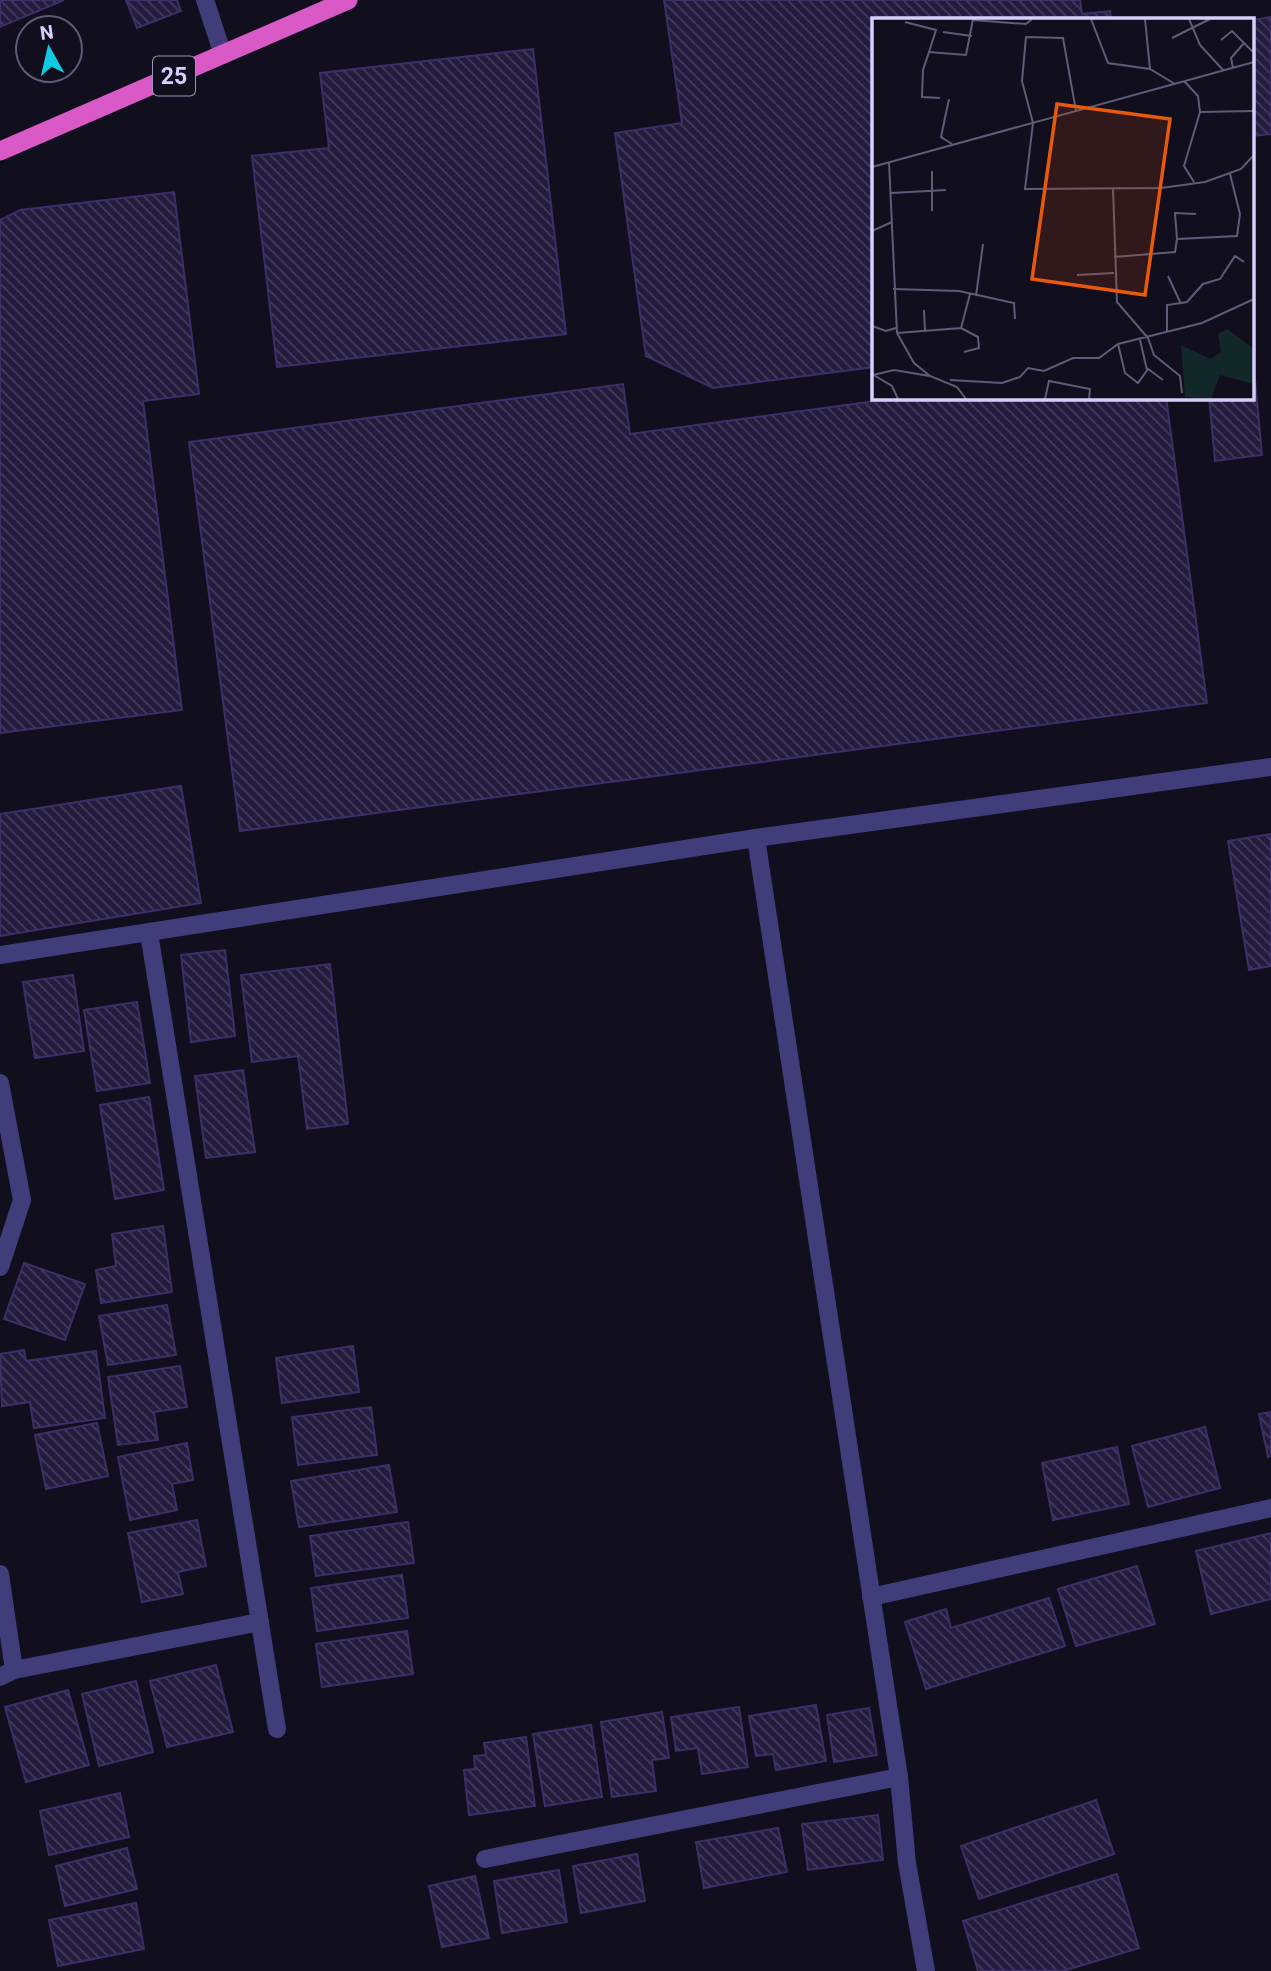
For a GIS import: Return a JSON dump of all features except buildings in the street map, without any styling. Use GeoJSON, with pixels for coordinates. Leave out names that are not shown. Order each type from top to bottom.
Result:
{"type":"FeatureCollection","features":[{"type":"Feature","properties":{"kind":"highway","name":"25"},"geometry":{"type":"LineString","coordinates":[[0,151],[348,0]]}},
{"type":"Feature","properties":{"kind":"street"},"geometry":{"type":"LineString","coordinates":[[205,0],[223,55]]}},
{"type":"Feature","properties":{"kind":"street"},"geometry":{"type":"LineString","coordinates":[[0,955],[755,838],[1271,767]]}},
{"type":"Feature","properties":{"kind":"street"},"geometry":{"type":"LineString","coordinates":[[755,838],[899,1777],[907,1863],[926,1971]]}},
{"type":"Feature","properties":{"kind":"street"},"geometry":{"type":"LineString","coordinates":[[149,933],[277,1729]]}},
{"type":"Feature","properties":{"kind":"street"},"geometry":{"type":"LineString","coordinates":[[0,1083],[22,1200],[0,1267]]}},
{"type":"Feature","properties":{"kind":"street"},"geometry":{"type":"LineString","coordinates":[[871,1597],[1271,1508]]}},
{"type":"Feature","properties":{"kind":"street"},"geometry":{"type":"LineString","coordinates":[[0,1574],[7,1674],[260,1622]]}},
{"type":"Feature","properties":{"kind":"street"},"geometry":{"type":"LineString","coordinates":[[485,1859],[899,1777]]}}]}
